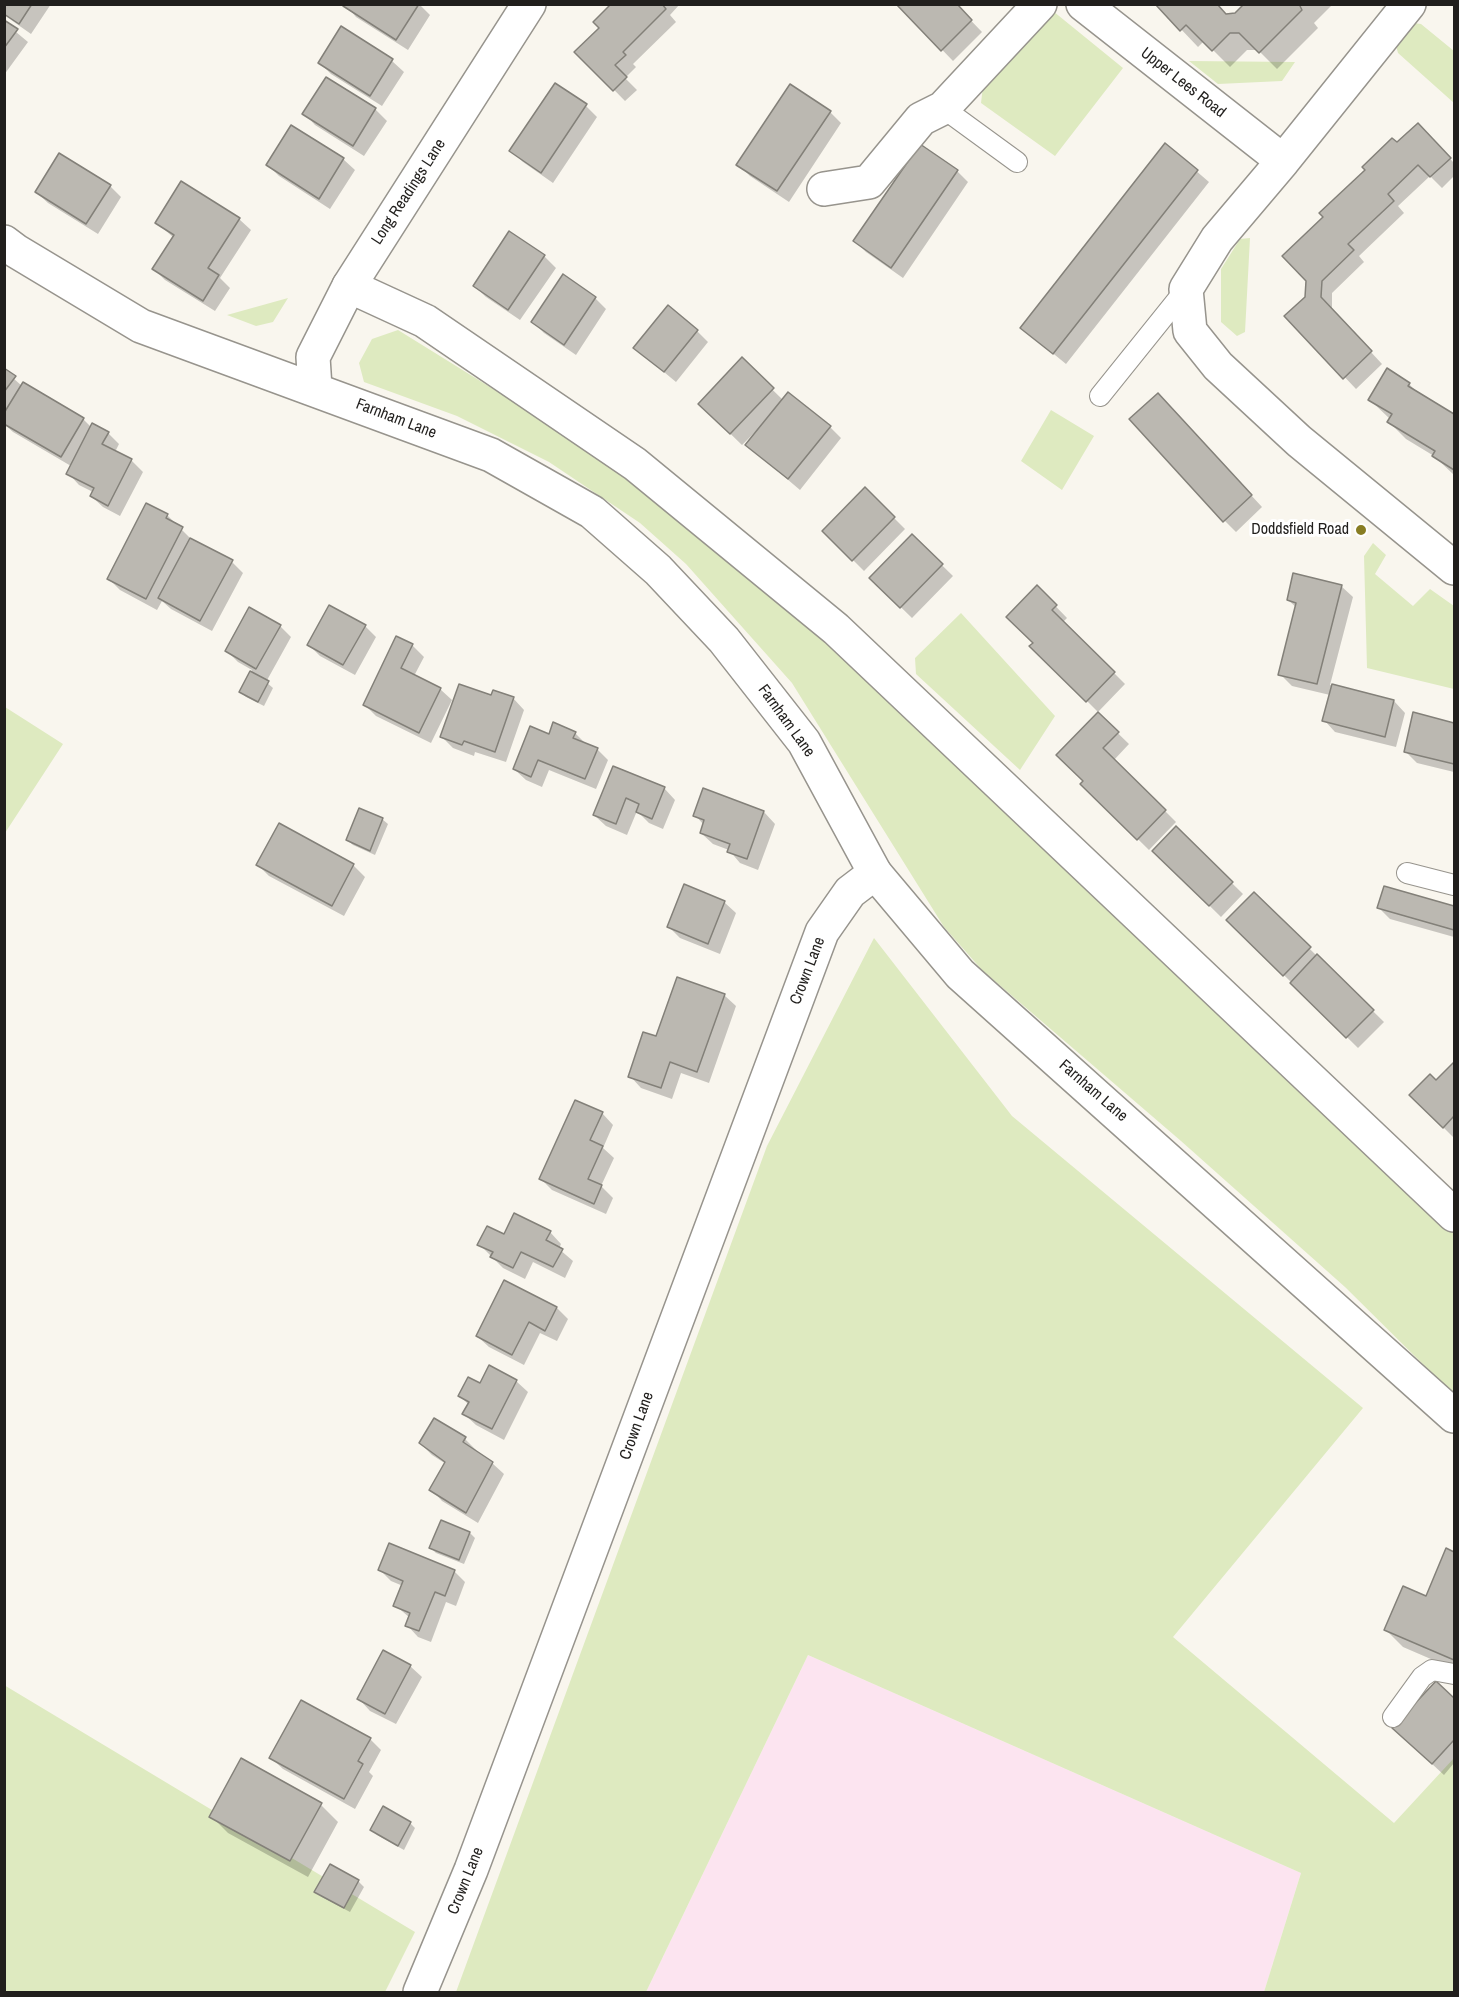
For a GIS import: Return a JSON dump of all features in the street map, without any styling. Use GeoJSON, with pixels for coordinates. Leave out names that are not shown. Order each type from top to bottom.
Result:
{"type":"FeatureCollection","features":[{"type":"Feature","properties":{"kind":"street","name":"Long Readings Lane"},"geometry":{"type":"LineString","coordinates":[[315,388],[313,357],[349,286],[530,4]]}},
{"type":"Feature","properties":{"kind":"street"},"geometry":{"type":"LineString","coordinates":[[824,189],[869,182],[921,119],[943,108],[1040,4]]}},
{"type":"Feature","properties":{"kind":"street","name":"Upper Lees Road"},"geometry":{"type":"LineString","coordinates":[[1083,4],[1283,161]]}},
{"type":"Feature","properties":{"kind":"street"},"geometry":{"type":"LineString","coordinates":[[1409,4],[1217,239],[1186,289],[1190,331],[1218,366],[1299,441],[1455,568]]}},
{"type":"Feature","properties":{"kind":"street","name":"Farnham Lane"},"geometry":{"type":"LineString","coordinates":[[4,242],[141,326],[491,454],[592,512],[658,570],[724,640],[804,742],[875,873],[960,974],[1455,1416]]}},
{"type":"Feature","properties":{"kind":"street"},"geometry":{"type":"LineString","coordinates":[[349,286],[425,321],[635,464],[836,629],[1455,1215]]}},
{"type":"Feature","properties":{"kind":"street","name":"Crown Lane"},"geometry":{"type":"LineString","coordinates":[[420,1992],[471,1870],[822,932],[850,892],[875,873]]}},
{"type":"Feature","properties":{"kind":"lane"},"geometry":{"type":"LineString","coordinates":[[943,108],[1017,162]]}},
{"type":"Feature","properties":{"kind":"lane"},"geometry":{"type":"LineString","coordinates":[[1100,396],[1186,289]]}},
{"type":"Feature","properties":{"kind":"lane"},"geometry":{"type":"LineString","coordinates":[[1407,873],[1455,885]]}},
{"type":"Feature","properties":{"kind":"lane"},"geometry":{"type":"LineString","coordinates":[[1393,1717],[1422,1677],[1432,1670],[1455,1674]]}},
{"type":"Feature","properties":{"kind":"shaded area"},"geometry":{"type":"Polygon","coordinates":[[[808,1655],[1301,1873],[1264,1992],[646,1992],[808,1655]]]}},
{"type":"Feature","properties":{"kind":"green space"},"geometry":{"type":"Polygon","coordinates":[[[1048,7],[1123,68],[1055,156],[981,103],[984,78],[1048,7]]]}},
{"type":"Feature","properties":{"kind":"green space"},"geometry":{"type":"Polygon","coordinates":[[[1414,23],[1421,24],[1454,51],[1454,103],[1398,53],[1395,42],[1414,23]]]}},
{"type":"Feature","properties":{"kind":"green space"},"geometry":{"type":"Polygon","coordinates":[[[1189,61],[1295,62],[1282,81],[1218,84],[1189,61]]]}},
{"type":"Feature","properties":{"kind":"green space"},"geometry":{"type":"Polygon","coordinates":[[[1250,238],[1245,332],[1237,336],[1221,322],[1221,269],[1240,239],[1250,238]]]}},
{"type":"Feature","properties":{"kind":"green space"},"geometry":{"type":"Polygon","coordinates":[[[288,298],[273,322],[256,326],[227,315],[288,298]]]}},
{"type":"Feature","properties":{"kind":"green space"},"geometry":{"type":"Polygon","coordinates":[[[398,330],[598,454],[799,607],[1454,1228],[1454,1395],[1345,1287],[1181,1141],[982,970],[944,927],[792,683],[686,564],[640,523],[549,462],[457,416],[364,382],[359,363],[372,339],[398,330]]]}},
{"type":"Feature","properties":{"kind":"green space"},"geometry":{"type":"Polygon","coordinates":[[[1051,410],[1094,436],[1062,490],[1021,461],[1051,410]]]}},
{"type":"Feature","properties":{"kind":"green space"},"geometry":{"type":"Polygon","coordinates":[[[1373,543],[1386,555],[1375,574],[1413,606],[1430,589],[1454,606],[1454,689],[1367,668],[1364,556],[1373,543]]]}},
{"type":"Feature","properties":{"kind":"green space"},"geometry":{"type":"Polygon","coordinates":[[[961,613],[1055,716],[1020,770],[916,674],[915,658],[961,613]]]}},
{"type":"Feature","properties":{"kind":"green space"},"geometry":{"type":"Polygon","coordinates":[[[5,707],[63,744],[5,833],[5,707]]]}},
{"type":"Feature","properties":{"kind":"green space"},"geometry":{"type":"Polygon","coordinates":[[[874,938],[1012,1116],[1363,1408],[1173,1637],[1394,1823],[1454,1758],[1454,1992],[1264,1992],[1301,1873],[808,1655],[646,1992],[456,1992],[767,1146],[874,938]]]}},
{"type":"Feature","properties":{"kind":"green space"},"geometry":{"type":"Polygon","coordinates":[[[4,1685],[415,1932],[385,1992],[5,1992],[4,1685]]]}},
{"type":"Feature","properties":{"kind":"building"},"geometry":{"type":"Polygon","coordinates":[[[4,4],[32,4],[19,24],[4,14],[4,4]]]}},
{"type":"Feature","properties":{"kind":"building"},"geometry":{"type":"Polygon","coordinates":[[[344,4],[419,4],[396,40],[343,6],[344,4]]]}},
{"type":"Feature","properties":{"kind":"building"},"geometry":{"type":"Polygon","coordinates":[[[611,4],[662,4],[666,9],[623,52],[626,55],[615,65],[627,77],[613,91],[574,52],[599,28],[593,22],[611,4]]]}},
{"type":"Feature","properties":{"kind":"building"},"geometry":{"type":"Polygon","coordinates":[[[896,4],[957,4],[972,20],[941,51],[896,4]]]}},
{"type":"Feature","properties":{"kind":"building"},"geometry":{"type":"Polygon","coordinates":[[[1155,4],[1217,4],[1226,14],[1235,13],[1244,4],[1299,4],[1302,10],[1259,53],[1239,33],[1230,33],[1212,51],[1186,25],[1180,31],[1155,4]]]}},
{"type":"Feature","properties":{"kind":"building"},"geometry":{"type":"Polygon","coordinates":[[[4,20],[18,29],[4,48],[4,20]]]}},
{"type":"Feature","properties":{"kind":"building"},"geometry":{"type":"Polygon","coordinates":[[[341,26],[393,59],[370,96],[318,63],[341,26]]]}},
{"type":"Feature","properties":{"kind":"building"},"geometry":{"type":"Polygon","coordinates":[[[326,77],[376,108],[353,146],[302,114],[326,77]]]}},
{"type":"Feature","properties":{"kind":"building"},"geometry":{"type":"Polygon","coordinates":[[[555,83],[587,104],[541,173],[509,151],[555,83]]]}},
{"type":"Feature","properties":{"kind":"building"},"geometry":{"type":"Polygon","coordinates":[[[790,84],[831,111],[777,191],[736,165],[790,84]]]}},
{"type":"Feature","properties":{"kind":"building"},"geometry":{"type":"Polygon","coordinates":[[[1418,123],[1451,158],[1430,177],[1418,165],[1388,194],[1394,201],[1348,244],[1354,250],[1322,281],[1321,297],[1372,351],[1343,379],[1284,316],[1305,297],[1306,281],[1282,256],[1323,217],[1319,213],[1365,170],[1362,167],[1392,138],[1397,142],[1418,123]]]}},
{"type":"Feature","properties":{"kind":"building"},"geometry":{"type":"Polygon","coordinates":[[[291,125],[344,158],[319,199],[266,165],[291,125]]]}},
{"type":"Feature","properties":{"kind":"building"},"geometry":{"type":"Polygon","coordinates":[[[1165,143],[1198,170],[1053,354],[1020,328],[1165,143]]]}},
{"type":"Feature","properties":{"kind":"building"},"geometry":{"type":"Polygon","coordinates":[[[920,144],[958,170],[891,268],[853,241],[920,144]]]}},
{"type":"Feature","properties":{"kind":"building"},"geometry":{"type":"Polygon","coordinates":[[[59,153],[111,185],[86,224],[35,192],[59,153]]]}},
{"type":"Feature","properties":{"kind":"building"},"geometry":{"type":"Polygon","coordinates":[[[181,181],[240,218],[208,268],[219,275],[203,301],[152,269],[174,235],[155,223],[181,181]]]}},
{"type":"Feature","properties":{"kind":"building"},"geometry":{"type":"Polygon","coordinates":[[[509,231],[545,255],[508,310],[473,286],[509,231]]]}},
{"type":"Feature","properties":{"kind":"building"},"geometry":{"type":"Polygon","coordinates":[[[563,274],[596,297],[564,345],[531,322],[563,274]]]}},
{"type":"Feature","properties":{"kind":"building"},"geometry":{"type":"Polygon","coordinates":[[[668,305],[698,330],[664,372],[633,348],[668,305]]]}},
{"type":"Feature","properties":{"kind":"building"},"geometry":{"type":"Polygon","coordinates":[[[742,357],[774,388],[730,434],[698,404],[742,357]]]}},
{"type":"Feature","properties":{"kind":"building"},"geometry":{"type":"Polygon","coordinates":[[[4,368],[16,376],[4,392],[4,368]]]}},
{"type":"Feature","properties":{"kind":"building"},"geometry":{"type":"Polygon","coordinates":[[[1387,368],[1410,383],[1408,386],[1454,414],[1454,470],[1432,456],[1435,451],[1387,422],[1392,414],[1368,400],[1387,368]]]}},
{"type":"Feature","properties":{"kind":"building"},"geometry":{"type":"Polygon","coordinates":[[[23,382],[84,418],[61,457],[4,424],[4,413],[23,382]]]}},
{"type":"Feature","properties":{"kind":"building"},"geometry":{"type":"Polygon","coordinates":[[[788,392],[831,426],[788,479],[745,445],[788,392]]]}},
{"type":"Feature","properties":{"kind":"building"},"geometry":{"type":"Polygon","coordinates":[[[1158,393],[1252,495],[1223,522],[1129,419],[1158,393]]]}},
{"type":"Feature","properties":{"kind":"building"},"geometry":{"type":"Polygon","coordinates":[[[92,423],[109,432],[102,444],[132,459],[108,506],[90,496],[94,488],[66,474],[92,423]]]}},
{"type":"Feature","properties":{"kind":"building"},"geometry":{"type":"Polygon","coordinates":[[[865,487],[895,517],[852,561],[822,531],[865,487]]]}},
{"type":"Feature","properties":{"kind":"building"},"geometry":{"type":"Polygon","coordinates":[[[146,503],[168,514],[166,518],[183,527],[146,599],[107,579],[146,503]]]}},
{"type":"Feature","properties":{"kind":"building"},"geometry":{"type":"Polygon","coordinates":[[[912,534],[943,564],[900,608],[869,578],[912,534]]]}},
{"type":"Feature","properties":{"kind":"building"},"geometry":{"type":"Polygon","coordinates":[[[190,538],[233,560],[200,621],[158,598],[190,538]]]}},
{"type":"Feature","properties":{"kind":"building"},"geometry":{"type":"Polygon","coordinates":[[[1293,573],[1342,585],[1317,684],[1278,675],[1296,603],[1287,600],[1293,573]]]}},
{"type":"Feature","properties":{"kind":"building"},"geometry":{"type":"Polygon","coordinates":[[[1037,585],[1057,605],[1052,610],[1115,672],[1086,702],[1029,646],[1033,643],[1006,617],[1037,585]]]}},
{"type":"Feature","properties":{"kind":"building"},"geometry":{"type":"Polygon","coordinates":[[[329,605],[366,625],[343,665],[307,645],[329,605]]]}},
{"type":"Feature","properties":{"kind":"building"},"geometry":{"type":"Polygon","coordinates":[[[249,607],[281,625],[256,669],[225,651],[249,607]]]}},
{"type":"Feature","properties":{"kind":"building"},"geometry":{"type":"Polygon","coordinates":[[[396,636],[413,644],[401,668],[441,688],[419,733],[363,705],[396,636]]]}},
{"type":"Feature","properties":{"kind":"building"},"geometry":{"type":"Polygon","coordinates":[[[250,671],[269,681],[258,702],[239,692],[250,671]]]}},
{"type":"Feature","properties":{"kind":"building"},"geometry":{"type":"Polygon","coordinates":[[[459,684],[491,695],[493,690],[514,697],[495,752],[464,741],[462,745],[440,737],[459,684]]]}},
{"type":"Feature","properties":{"kind":"building"},"geometry":{"type":"Polygon","coordinates":[[[1332,684],[1394,700],[1385,737],[1322,721],[1332,684]]]}},
{"type":"Feature","properties":{"kind":"building"},"geometry":{"type":"Polygon","coordinates":[[[1098,712],[1119,732],[1103,748],[1166,810],[1137,840],[1080,784],[1083,781],[1056,755],[1098,712]]]}},
{"type":"Feature","properties":{"kind":"building"},"geometry":{"type":"Polygon","coordinates":[[[1413,712],[1454,723],[1454,764],[1404,752],[1413,712]]]}},
{"type":"Feature","properties":{"kind":"building"},"geometry":{"type":"Polygon","coordinates":[[[553,722],[576,732],[573,738],[598,748],[585,779],[538,760],[531,777],[513,769],[530,726],[549,734],[553,722]]]}},
{"type":"Feature","properties":{"kind":"building"},"geometry":{"type":"Polygon","coordinates":[[[613,766],[665,787],[652,819],[636,812],[639,804],[626,798],[616,824],[593,815],[613,766]]]}},
{"type":"Feature","properties":{"kind":"building"},"geometry":{"type":"Polygon","coordinates":[[[703,788],[764,811],[747,859],[727,852],[730,844],[700,833],[704,820],[693,816],[703,788]]]}},
{"type":"Feature","properties":{"kind":"building"},"geometry":{"type":"Polygon","coordinates":[[[359,808],[383,818],[370,851],[346,840],[359,808]]]}},
{"type":"Feature","properties":{"kind":"building"},"geometry":{"type":"Polygon","coordinates":[[[279,823],[354,864],[332,906],[256,865],[279,823]]]}},
{"type":"Feature","properties":{"kind":"building"},"geometry":{"type":"Polygon","coordinates":[[[1176,826],[1233,882],[1209,906],[1152,851],[1176,826]]]}},
{"type":"Feature","properties":{"kind":"building"},"geometry":{"type":"Polygon","coordinates":[[[684,884],[725,901],[708,944],[667,927],[684,884]]]}},
{"type":"Feature","properties":{"kind":"building"},"geometry":{"type":"Polygon","coordinates":[[[1384,886],[1454,906],[1454,930],[1377,908],[1384,886]]]}},
{"type":"Feature","properties":{"kind":"building"},"geometry":{"type":"Polygon","coordinates":[[[1254,892],[1311,947],[1283,976],[1226,920],[1254,892]]]}},
{"type":"Feature","properties":{"kind":"building"},"geometry":{"type":"Polygon","coordinates":[[[1317,954],[1374,1010],[1346,1038],[1290,983],[1317,954]]]}},
{"type":"Feature","properties":{"kind":"building"},"geometry":{"type":"Polygon","coordinates":[[[677,977],[725,994],[697,1072],[670,1062],[661,1088],[628,1077],[643,1032],[656,1036],[677,977]]]}},
{"type":"Feature","properties":{"kind":"building"},"geometry":{"type":"Polygon","coordinates":[[[1454,1062],[1454,1116],[1443,1128],[1409,1095],[1430,1074],[1436,1080],[1454,1062]]]}},
{"type":"Feature","properties":{"kind":"building"},"geometry":{"type":"Polygon","coordinates":[[[575,1100],[603,1112],[590,1140],[603,1146],[588,1179],[602,1185],[594,1204],[539,1179],[575,1100]]]}},
{"type":"Feature","properties":{"kind":"building"},"geometry":{"type":"Polygon","coordinates":[[[514,1213],[551,1231],[546,1240],[563,1249],[553,1267],[521,1252],[513,1268],[490,1257],[493,1252],[477,1245],[487,1226],[504,1234],[514,1213]]]}},
{"type":"Feature","properties":{"kind":"building"},"geometry":{"type":"Polygon","coordinates":[[[504,1280],[557,1307],[545,1331],[529,1322],[512,1355],[476,1336],[504,1280]]]}},
{"type":"Feature","properties":{"kind":"building"},"geometry":{"type":"Polygon","coordinates":[[[489,1365],[517,1380],[492,1429],[462,1414],[469,1402],[458,1396],[468,1377],[480,1383],[489,1365]]]}},
{"type":"Feature","properties":{"kind":"building"},"geometry":{"type":"Polygon","coordinates":[[[434,1418],[466,1437],[463,1442],[493,1462],[466,1513],[429,1490],[445,1462],[419,1443],[434,1418]]]}},
{"type":"Feature","properties":{"kind":"building"},"geometry":{"type":"Polygon","coordinates":[[[441,1520],[470,1532],[459,1560],[429,1548],[441,1520]]]}},
{"type":"Feature","properties":{"kind":"building"},"geometry":{"type":"Polygon","coordinates":[[[389,1543],[455,1570],[445,1596],[435,1592],[419,1631],[405,1626],[410,1613],[393,1606],[403,1581],[378,1570],[389,1543]]]}},
{"type":"Feature","properties":{"kind":"building"},"geometry":{"type":"Polygon","coordinates":[[[1446,1548],[1454,1552],[1454,1660],[1384,1630],[1403,1586],[1426,1596],[1446,1548]]]}},
{"type":"Feature","properties":{"kind":"building"},"geometry":{"type":"Polygon","coordinates":[[[383,1650],[411,1665],[385,1714],[357,1699],[383,1650]]]}},
{"type":"Feature","properties":{"kind":"building"},"geometry":{"type":"Polygon","coordinates":[[[1436,1681],[1454,1698],[1454,1740],[1432,1764],[1392,1728],[1436,1681]]]}},
{"type":"Feature","properties":{"kind":"building"},"geometry":{"type":"Polygon","coordinates":[[[301,1700],[371,1738],[358,1761],[363,1764],[344,1799],[269,1758],[301,1700]]]}},
{"type":"Feature","properties":{"kind":"building"},"geometry":{"type":"Polygon","coordinates":[[[241,1758],[322,1803],[290,1861],[209,1817],[241,1758]]]}},
{"type":"Feature","properties":{"kind":"building"},"geometry":{"type":"Polygon","coordinates":[[[383,1806],[411,1822],[398,1846],[370,1830],[383,1806]]]}},
{"type":"Feature","properties":{"kind":"building"},"geometry":{"type":"Polygon","coordinates":[[[330,1864],[359,1880],[344,1908],[314,1892],[330,1864]]]}},
{"type":"Feature","properties":{"kind":"place","name":"Doddsfield Road"},"geometry":{"type":"Point","coordinates":[1361,530]}}]}
